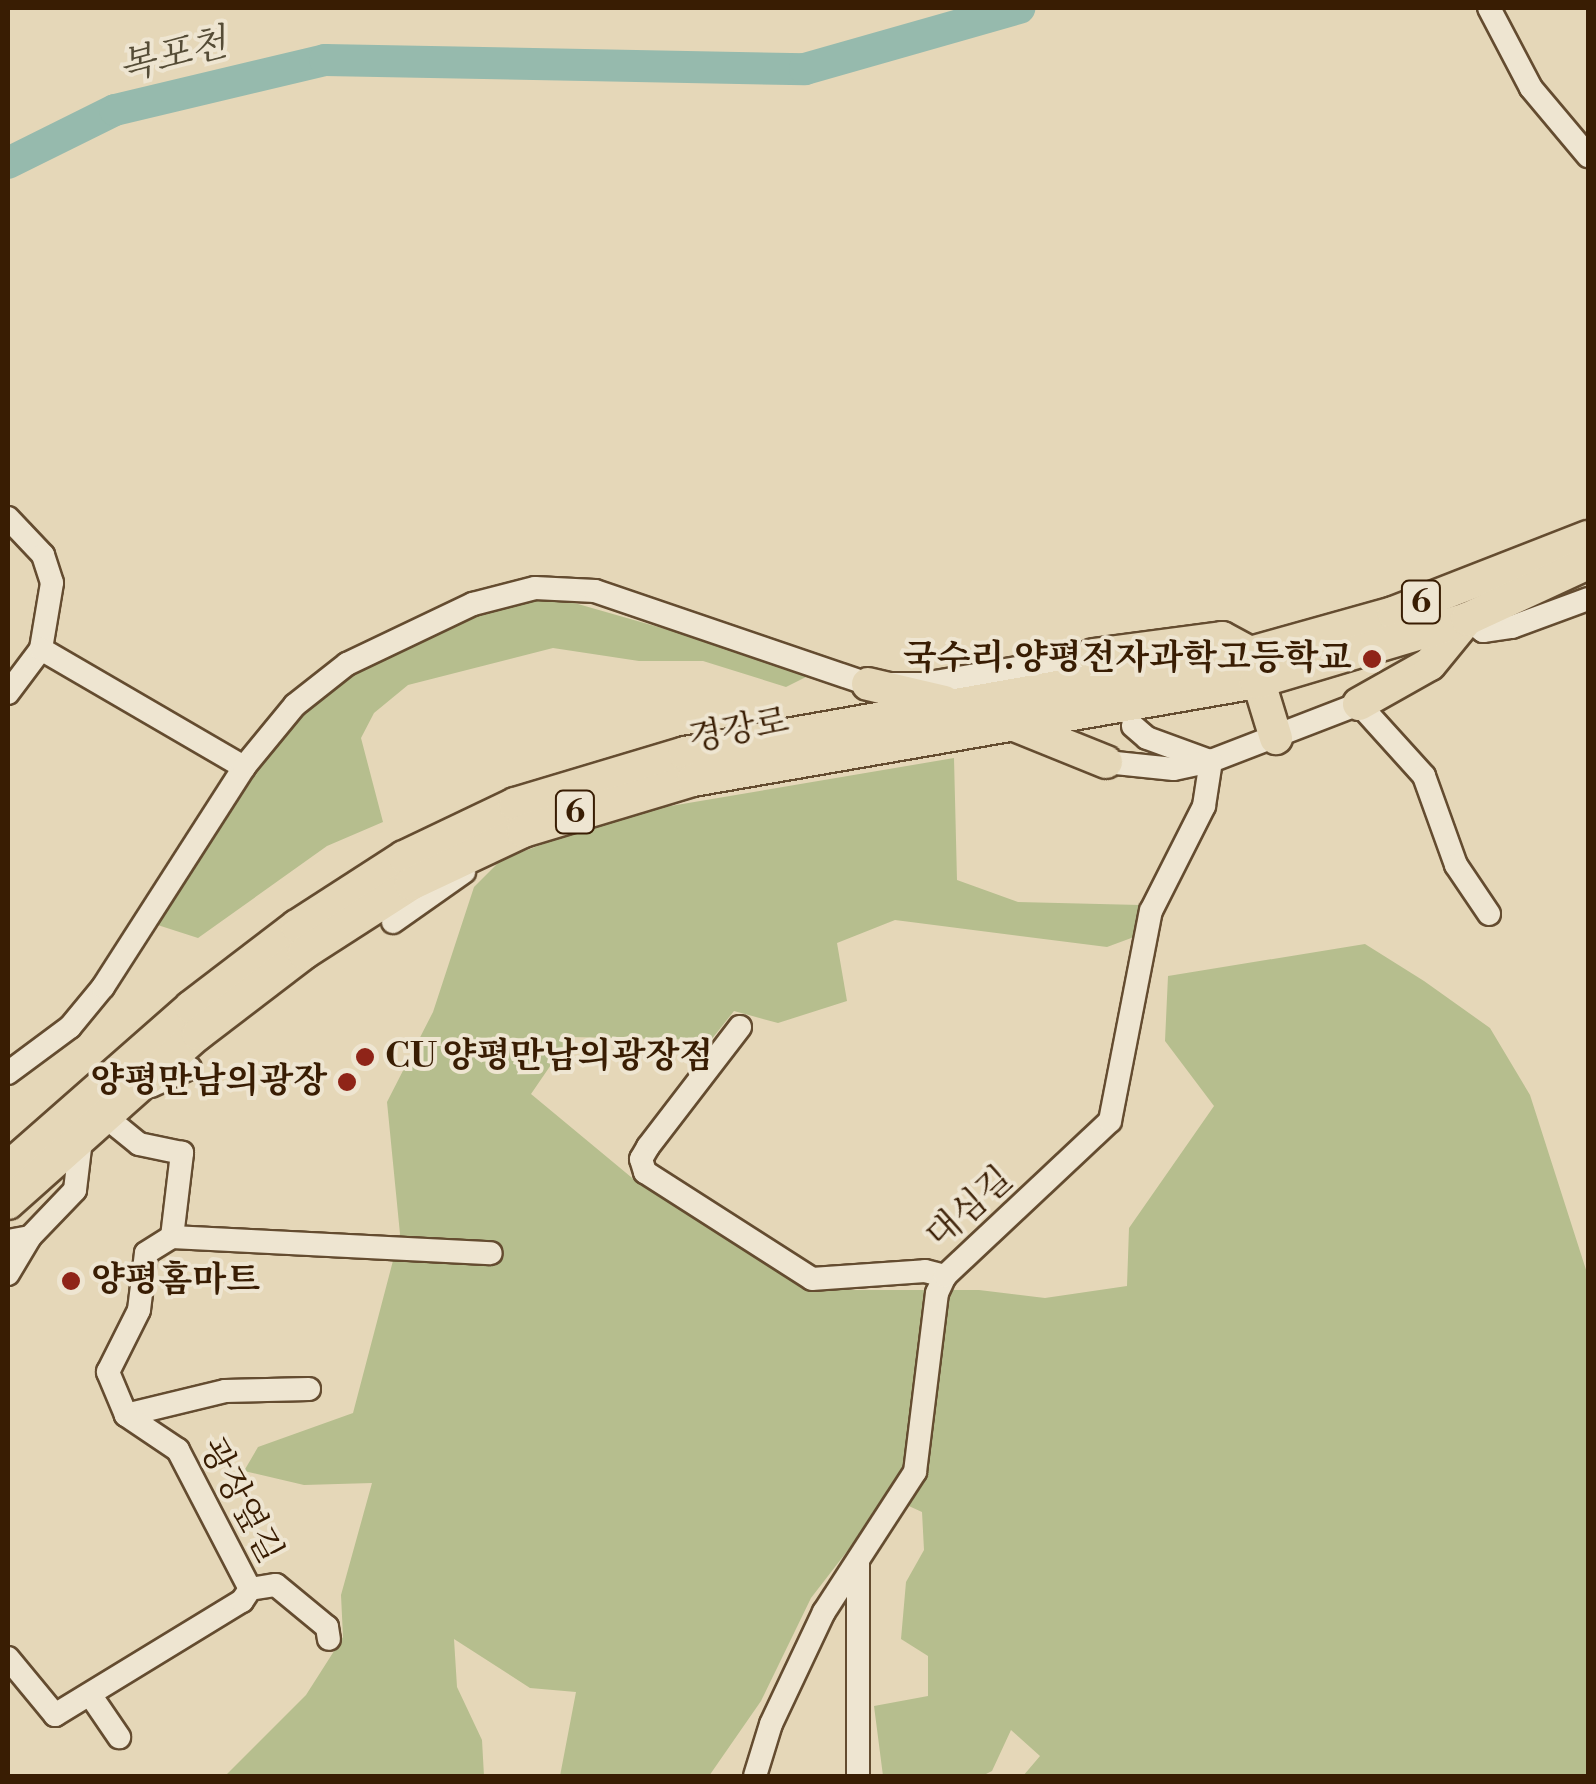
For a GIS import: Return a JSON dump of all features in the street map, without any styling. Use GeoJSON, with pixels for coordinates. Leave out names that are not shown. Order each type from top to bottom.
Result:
{"type":"FeatureCollection","features":[{"type":"Feature","properties":{"kind":"highway","name":"경강로"},"geometry":{"type":"LineString","coordinates":[[8,1168],[243,966],[352,888],[458,828],[640,764],[973,706],[1253,668],[1588,537]]}},
{"type":"Feature","properties":{"kind":"highway","name":"경강로"},"geometry":{"type":"LineString","coordinates":[[8,1204],[139,1092],[198,1034],[304,953],[411,884],[523,831],[693,780],[1017,726],[1467,619],[1588,563]]}},
{"type":"Feature","properties":{"kind":"highway"},"geometry":{"type":"LineString","coordinates":[[1359,704],[1430,664],[1467,619]]}},
{"type":"Feature","properties":{"kind":"highway"},"geometry":{"type":"LineString","coordinates":[[1093,658],[1222,638],[1253,668],[1276,738]]}},
{"type":"Feature","properties":{"kind":"highway"},"geometry":{"type":"LineString","coordinates":[[868,684],[973,706]]}},
{"type":"Feature","properties":{"kind":"highway"},"geometry":{"type":"LineString","coordinates":[[1017,726],[1106,762]]}},
{"type":"Feature","properties":{"kind":"street"},"geometry":{"type":"LineString","coordinates":[[1489,8],[1531,88],[1588,156]]}},
{"type":"Feature","properties":{"kind":"street"},"geometry":{"type":"LineString","coordinates":[[8,518],[43,556],[52,584],[41,649],[8,693]]}},
{"type":"Feature","properties":{"kind":"street"},"geometry":{"type":"LineString","coordinates":[[8,1073],[70,1027],[103,987],[244,767],[295,706],[347,664],[473,604],[535,588],[631,601],[868,684],[952,681],[1093,658]]}},
{"type":"Feature","properties":{"kind":"street"},"geometry":{"type":"LineString","coordinates":[[1467,619],[1482,630],[1512,627],[1588,600]]}},
{"type":"Feature","properties":{"kind":"street"},"geometry":{"type":"LineString","coordinates":[[41,649],[244,767]]}},
{"type":"Feature","properties":{"kind":"street"},"geometry":{"type":"LineString","coordinates":[[1106,762],[1174,769],[1211,761],[1359,704],[1424,776],[1456,865],[1489,914]]}},
{"type":"Feature","properties":{"kind":"street"},"geometry":{"type":"LineString","coordinates":[[1133,726],[1148,738],[1211,761]]}},
{"type":"Feature","properties":{"kind":"street","name":"대심길"},"geometry":{"type":"LineString","coordinates":[[755,1776],[771,1724],[824,1612],[915,1472],[937,1294],[946,1276],[1110,1120],[1151,911],[1204,806],[1211,761]]}},
{"type":"Feature","properties":{"kind":"street"},"geometry":{"type":"LineString","coordinates":[[393,922],[523,831]]}},
{"type":"Feature","properties":{"kind":"street"},"geometry":{"type":"LineString","coordinates":[[740,1027],[648,1147],[641,1159],[646,1172],[812,1280],[926,1270],[946,1276]]}},
{"type":"Feature","properties":{"kind":"street"},"geometry":{"type":"LineString","coordinates":[[139,1092],[190,1068]]}},
{"type":"Feature","properties":{"kind":"street"},"geometry":{"type":"LineString","coordinates":[[108,1118],[139,1144],[182,1153],[172,1237]]}},
{"type":"Feature","properties":{"kind":"street"},"geometry":{"type":"LineString","coordinates":[[8,1274],[18,1239],[75,1190],[81,1140]]}},
{"type":"Feature","properties":{"kind":"street"},"geometry":{"type":"LineString","coordinates":[[309,1389],[225,1391],[126,1415],[108,1372],[111,1357],[139,1310],[146,1254],[172,1237],[491,1253]]}},
{"type":"Feature","properties":{"kind":"street","name":"광장옆길"},"geometry":{"type":"LineString","coordinates":[[8,1658],[55,1716],[242,1601],[250,1590],[178,1450],[126,1415]]}},
{"type":"Feature","properties":{"kind":"street"},"geometry":{"type":"LineString","coordinates":[[858,1562],[858,1776]]}},
{"type":"Feature","properties":{"kind":"street"},"geometry":{"type":"LineString","coordinates":[[250,1590],[276,1585],[326,1627],[329,1639]]}},
{"type":"Feature","properties":{"kind":"street"},"geometry":{"type":"LineString","coordinates":[[91,1696],[119,1737]]}},
{"type":"Feature","properties":{"kind":"green space"},"geometry":{"type":"Polygon","coordinates":[[[536,592],[816,672],[786,687],[703,661],[639,661],[553,648],[408,685],[374,713],[361,738],[383,822],[327,846],[198,938],[139,919],[292,718],[420,629],[536,592]]]}},
{"type":"Feature","properties":{"kind":"green space"},"geometry":{"type":"Polygon","coordinates":[[[954,758],[957,880],[1018,902],[1140,905],[1134,937],[1107,947],[895,920],[837,943],[847,1001],[778,1023],[734,1011],[711,1040],[570,1037],[531,1094],[637,1182],[807,1290],[979,1290],[1045,1298],[1127,1286],[1129,1228],[1214,1106],[1165,1041],[1168,976],[1365,944],[1424,981],[1490,1028],[1530,1095],[1588,1276],[1588,1776],[1023,1776],[1040,1756],[1011,1730],[992,1771],[982,1776],[883,1776],[874,1706],[928,1696],[928,1656],[901,1639],[906,1582],[924,1550],[922,1512],[889,1497],[811,1598],[761,1701],[709,1776],[560,1776],[576,1692],[530,1688],[454,1639],[457,1687],[482,1740],[484,1776],[225,1776],[306,1695],[343,1637],[341,1595],[372,1483],[304,1485],[244,1471],[258,1447],[353,1413],[400,1234],[387,1102],[433,1012],[474,887],[501,860],[623,814],[954,758]]]}},
{"type":"Feature","properties":{"kind":"waterway","name":"복포천"},"geometry":{"type":"LineString","coordinates":[[8,163],[115,110],[325,60],[805,69],[1019,8]]}},
{"type":"Feature","properties":{"kind":"place","name":"국수리.양평전자과학고등학교"},"geometry":{"type":"Point","coordinates":[1372,659]}},
{"type":"Feature","properties":{"kind":"place","name":"CU 양평만남의광장점"},"geometry":{"type":"Point","coordinates":[365,1057]}},
{"type":"Feature","properties":{"kind":"place","name":"양평만남의광장"},"geometry":{"type":"Point","coordinates":[347,1082]}},
{"type":"Feature","properties":{"kind":"place","name":"양평홈마트"},"geometry":{"type":"Point","coordinates":[71,1281]}}]}
